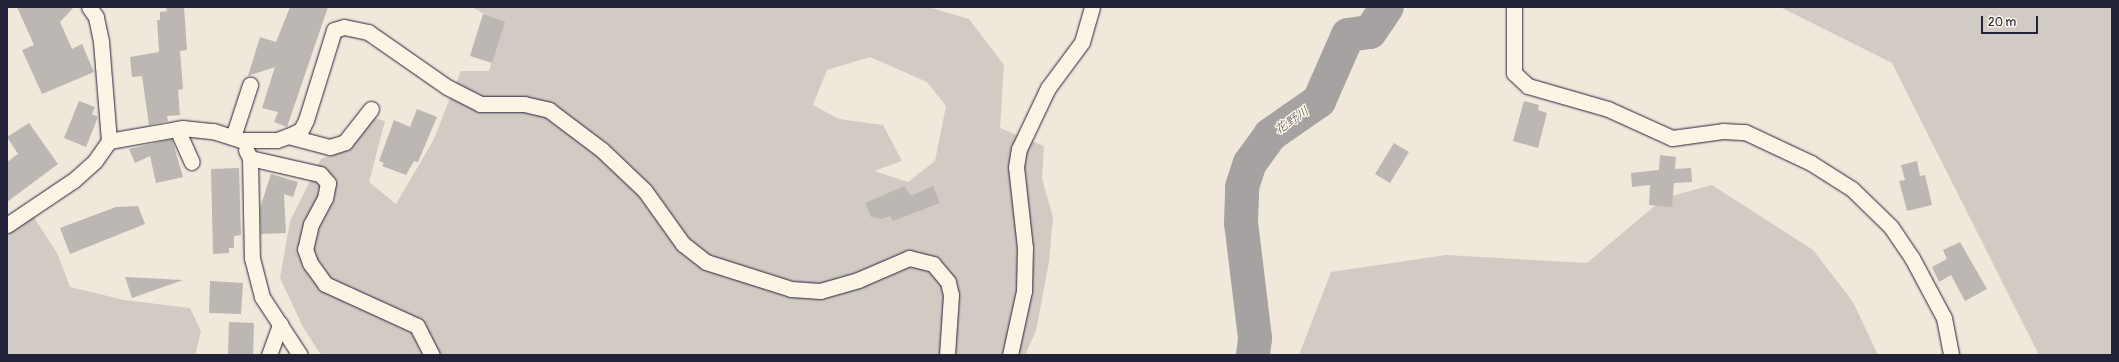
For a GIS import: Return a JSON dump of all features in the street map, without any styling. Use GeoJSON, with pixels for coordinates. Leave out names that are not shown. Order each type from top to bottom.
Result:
{"type":"FeatureCollection","features":[{"type":"Feature","properties":{"kind":"street"},"geometry":{"type":"LineString","coordinates":[[7,225],[74,180],[95,161],[109,141],[101,41],[96,17],[90,7]]}},
{"type":"Feature","properties":{"kind":"street"},"geometry":{"type":"LineString","coordinates":[[1010,355],[1024,291],[1025,248],[1016,171],[1019,149],[1048,88],[1082,42],[1092,7]]}},
{"type":"Feature","properties":{"kind":"street"},"geometry":{"type":"LineString","coordinates":[[1514,7],[1514,73],[1528,86],[1608,109],[1672,138],[1723,131],[1745,132],[1811,163],[1852,189],[1891,227],[1912,258],[1944,318],[1952,355]]}},
{"type":"Feature","properties":{"kind":"street"},"geometry":{"type":"LineString","coordinates":[[109,141],[177,128],[213,131],[237,138],[277,140],[288,136],[301,130],[306,120],[334,30],[344,27],[368,32],[447,87],[480,104],[524,104],[550,110],[602,150],[645,191],[684,244],[706,262],[791,289],[820,291],[858,280],[909,258],[933,264],[948,282],[951,295],[947,355]]}},
{"type":"Feature","properties":{"kind":"street"},"geometry":{"type":"LineString","coordinates":[[250,85],[237,138],[250,158],[252,258],[262,297],[300,355]]}},
{"type":"Feature","properties":{"kind":"street"},"geometry":{"type":"LineString","coordinates":[[288,136],[330,147],[345,142],[371,109]]}},
{"type":"Feature","properties":{"kind":"street"},"geometry":{"type":"LineString","coordinates":[[177,128],[192,162]]}},
{"type":"Feature","properties":{"kind":"street"},"geometry":{"type":"LineString","coordinates":[[250,158],[320,174],[328,183],[325,198],[310,230],[305,249],[310,263],[325,284],[417,326],[432,355]]}},
{"type":"Feature","properties":{"kind":"street"},"geometry":{"type":"LineString","coordinates":[[268,355],[280,324]]}},
{"type":"Feature","properties":{"kind":"shaded area"},"geometry":{"type":"Polygon","coordinates":[[[472,7],[928,7],[969,19],[1004,65],[1000,128],[1044,146],[1042,179],[1053,217],[1049,262],[1036,331],[1025,355],[321,355],[303,327],[280,278],[290,221],[321,159],[349,148],[366,116],[385,121],[369,182],[396,204],[433,141],[461,71],[489,71],[503,25],[472,7]],[[870,57],[827,70],[813,105],[839,119],[883,125],[902,161],[874,171],[908,182],[935,161],[946,106],[927,82],[870,57]]]}},
{"type":"Feature","properties":{"kind":"shaded area"},"geometry":{"type":"Polygon","coordinates":[[[1780,7],[2112,7],[2112,355],[2039,355],[1892,63],[1780,7]]]}},
{"type":"Feature","properties":{"kind":"shaded area"},"geometry":{"type":"Polygon","coordinates":[[[1712,185],[1813,250],[1853,302],[1878,355],[1299,355],[1331,272],[1446,255],[1587,263],[1664,198],[1712,185]]]}},
{"type":"Feature","properties":{"kind":"shaded area"},"geometry":{"type":"Polygon","coordinates":[[[33,216],[57,253],[70,287],[124,300],[190,308],[201,331],[195,355],[7,355],[7,235],[33,216]]]}},
{"type":"Feature","properties":{"kind":"building"},"geometry":{"type":"Polygon","coordinates":[[[17,7],[74,7],[60,22],[72,49],[82,44],[94,72],[42,94],[22,50],[34,45],[17,7]]]}},
{"type":"Feature","properties":{"kind":"building"},"geometry":{"type":"Polygon","coordinates":[[[166,7],[184,7],[187,50],[180,51],[183,89],[178,90],[180,115],[167,116],[168,121],[149,125],[142,76],[132,77],[130,57],[159,52],[157,20],[160,20],[160,12],[167,11],[166,7]]]}},
{"type":"Feature","properties":{"kind":"building"},"geometry":{"type":"Polygon","coordinates":[[[290,7],[328,7],[287,127],[274,122],[278,112],[262,108],[275,67],[248,76],[260,37],[276,42],[290,7]]]}},
{"type":"Feature","properties":{"kind":"building"},"geometry":{"type":"Polygon","coordinates":[[[483,14],[505,22],[492,63],[470,56],[483,14]]]}},
{"type":"Feature","properties":{"kind":"building"},"geometry":{"type":"Polygon","coordinates":[[[79,101],[95,107],[92,114],[98,117],[86,147],[64,138],[79,101]]]}},
{"type":"Feature","properties":{"kind":"building"},"geometry":{"type":"Polygon","coordinates":[[[1524,101],[1539,105],[1538,110],[1547,113],[1538,148],[1513,141],[1524,101]]]}},
{"type":"Feature","properties":{"kind":"building"},"geometry":{"type":"Polygon","coordinates":[[[417,109],[437,117],[418,162],[414,161],[406,175],[382,166],[384,163],[379,161],[394,120],[410,127],[417,109]]]}},
{"type":"Feature","properties":{"kind":"building"},"geometry":{"type":"Polygon","coordinates":[[[29,123],[58,164],[7,202],[7,162],[18,154],[7,137],[29,123]]]}},
{"type":"Feature","properties":{"kind":"building"},"geometry":{"type":"Polygon","coordinates":[[[172,139],[183,177],[156,183],[150,156],[135,163],[129,149],[172,139]]]}},
{"type":"Feature","properties":{"kind":"building"},"geometry":{"type":"Polygon","coordinates":[[[1394,143],[1409,152],[1390,183],[1375,174],[1394,143]]]}},
{"type":"Feature","properties":{"kind":"building"},"geometry":{"type":"Polygon","coordinates":[[[1660,155],[1676,157],[1675,169],[1691,168],[1692,182],[1674,183],[1672,207],[1649,205],[1650,185],[1632,187],[1631,173],[1659,170],[1660,155]]]}},
{"type":"Feature","properties":{"kind":"building"},"geometry":{"type":"Polygon","coordinates":[[[1917,161],[1920,176],[1925,175],[1932,205],[1907,211],[1899,181],[1905,180],[1901,165],[1917,161]]]}},
{"type":"Feature","properties":{"kind":"building"},"geometry":{"type":"Polygon","coordinates":[[[239,168],[241,235],[234,236],[234,248],[229,248],[229,253],[213,254],[211,169],[239,168]]]}},
{"type":"Feature","properties":{"kind":"building"},"geometry":{"type":"Polygon","coordinates":[[[271,174],[298,182],[293,197],[284,194],[286,233],[261,234],[260,208],[271,174]]]}},
{"type":"Feature","properties":{"kind":"building"},"geometry":{"type":"Polygon","coordinates":[[[904,186],[911,196],[933,186],[940,203],[893,221],[890,216],[882,219],[871,217],[865,203],[904,186]]]}},
{"type":"Feature","properties":{"kind":"building"},"geometry":{"type":"Polygon","coordinates":[[[138,206],[145,224],[70,254],[60,228],[116,207],[138,206]]]}},
{"type":"Feature","properties":{"kind":"building"},"geometry":{"type":"Polygon","coordinates":[[[1960,242],[1987,289],[1965,301],[1951,275],[1939,282],[1932,267],[1947,259],[1943,250],[1960,242]]]}},
{"type":"Feature","properties":{"kind":"building"},"geometry":{"type":"Polygon","coordinates":[[[125,277],[183,280],[132,298],[125,277]]]}},
{"type":"Feature","properties":{"kind":"building"},"geometry":{"type":"Polygon","coordinates":[[[210,281],[243,283],[241,314],[209,313],[210,281]]]}},
{"type":"Feature","properties":{"kind":"building"},"geometry":{"type":"Polygon","coordinates":[[[229,322],[254,323],[253,355],[228,355],[229,322]]]}},
{"type":"Feature","properties":{"kind":"waterway","name":"花野川"},"geometry":{"type":"LineString","coordinates":[[1253,355],[1255,338],[1241,223],[1242,187],[1250,163],[1270,135],[1319,101],[1348,35],[1370,32],[1387,7]]}}]}
